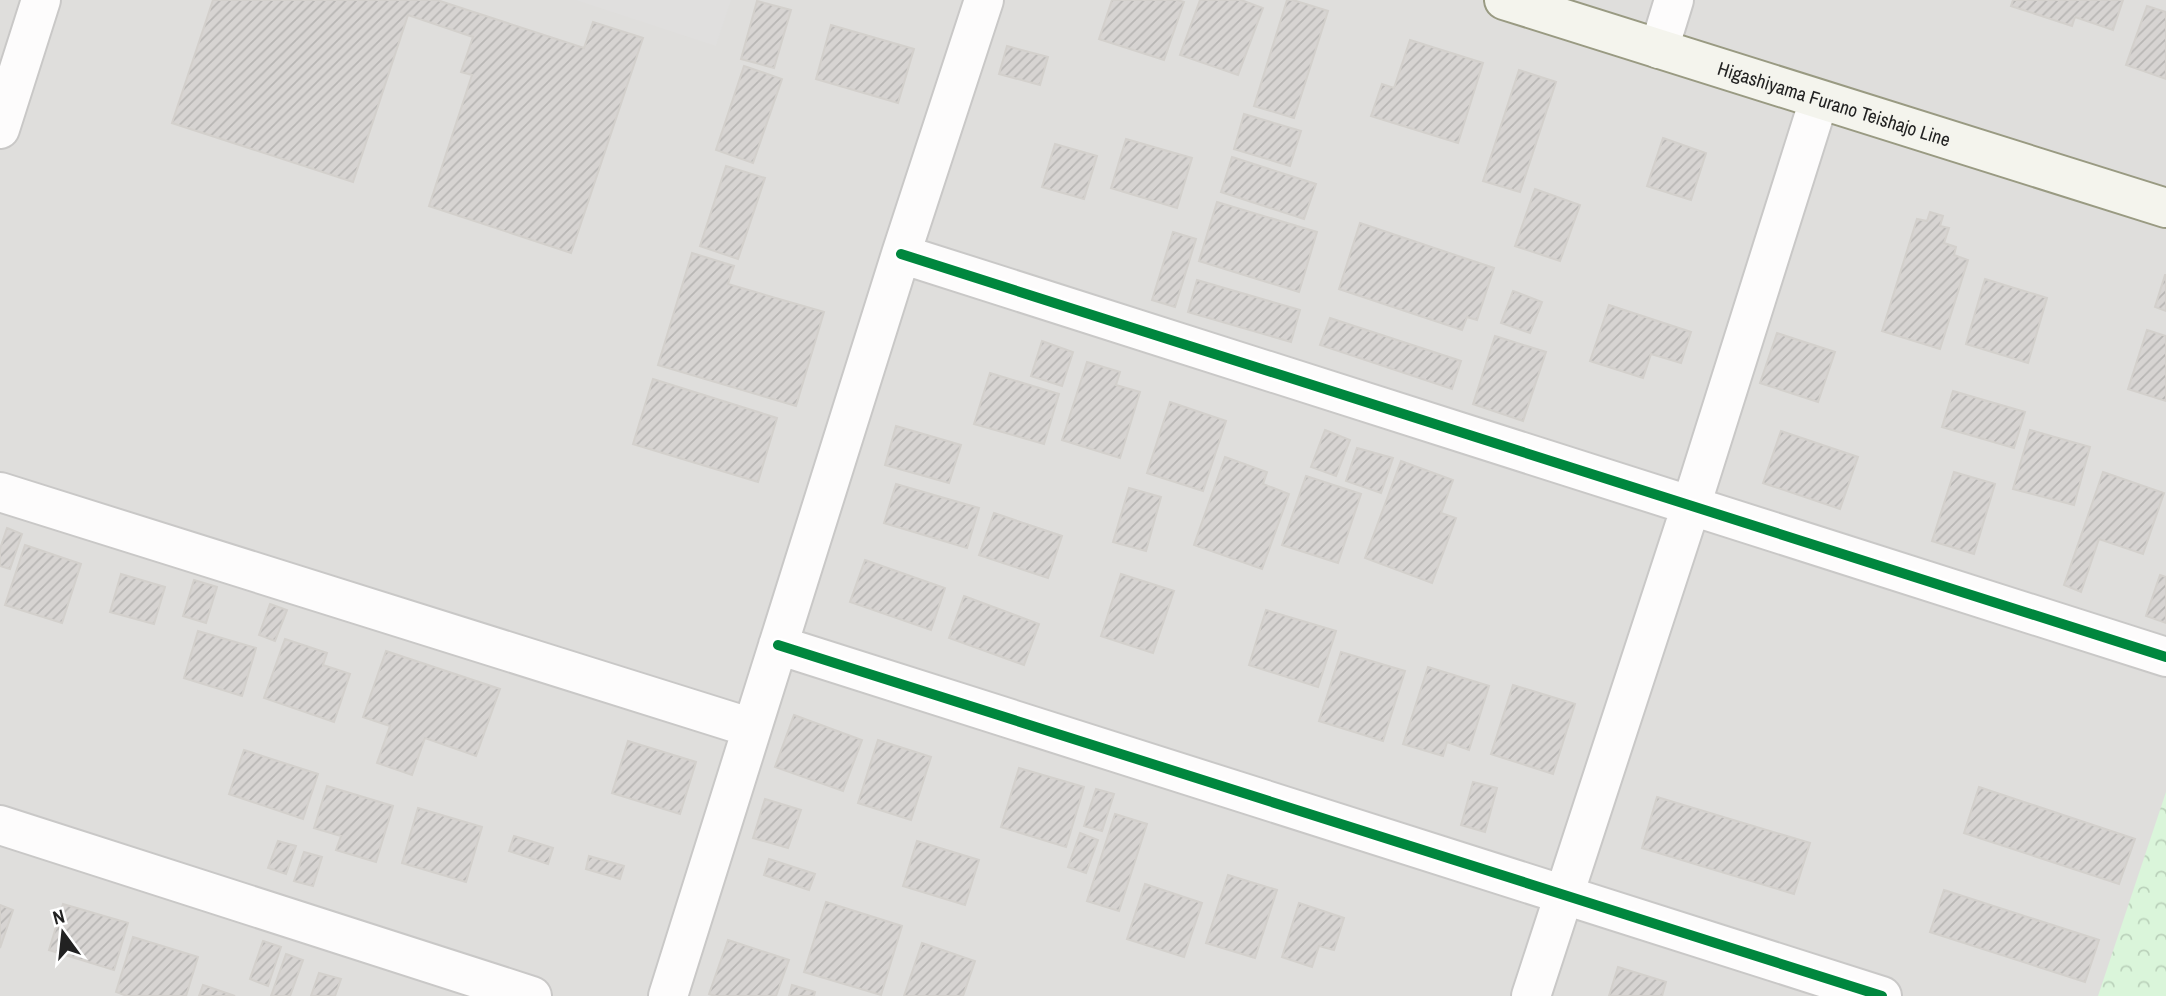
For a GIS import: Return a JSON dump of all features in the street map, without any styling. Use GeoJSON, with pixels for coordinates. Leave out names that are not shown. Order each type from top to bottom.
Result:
{"type":"FeatureCollection","features":[{"type":"Feature","properties":{"kind":"main road","name":"Higashiyama Furano Teishajo Line"},"geometry":{"type":"LineString","coordinates":[[1504,0],[2166,208]]}},
{"type":"Feature","properties":{"kind":"street"},"geometry":{"type":"LineString","coordinates":[[0,130],[41,0]]}},
{"type":"Feature","properties":{"kind":"street"},"geometry":{"type":"LineString","coordinates":[[668,996],[901,254],[984,0]]}},
{"type":"Feature","properties":{"kind":"street"},"geometry":{"type":"LineString","coordinates":[[1659,49],[1674,0]]}},
{"type":"Feature","properties":{"kind":"street"},"geometry":{"type":"LineString","coordinates":[[1531,996],[1691,506],[1819,100]]}},
{"type":"Feature","properties":{"kind":"street"},"geometry":{"type":"LineString","coordinates":[[901,254],[2166,657]]}},
{"type":"Feature","properties":{"kind":"street"},"geometry":{"type":"LineString","coordinates":[[0,492],[752,728]]}},
{"type":"Feature","properties":{"kind":"street"},"geometry":{"type":"LineString","coordinates":[[778,645],[1882,996]]}},
{"type":"Feature","properties":{"kind":"street"},"geometry":{"type":"LineString","coordinates":[[0,824],[532,996]]}},
{"type":"Feature","properties":{"kind":"shaded area"},"geometry":{"type":"Polygon","coordinates":[[[0,0],[2166,0],[2166,996],[0,996],[0,0]]]}},
{"type":"Feature","properties":{"kind":"shaded area"},"geometry":{"type":"Polygon","coordinates":[[[576,0],[731,0],[716,46],[576,0]]]}},
{"type":"Feature","properties":{"kind":"green space"},"geometry":{"type":"Polygon","coordinates":[[[2166,792],[2166,996],[2098,996],[2166,792]]]}},
{"type":"Feature","properties":{"kind":"building"},"geometry":{"type":"Polygon","coordinates":[[[213,0],[437,0],[584,48],[593,22],[643,38],[571,253],[429,206],[472,75],[461,72],[473,37],[408,15],[353,182],[172,123],[213,0]]]}},
{"type":"Feature","properties":{"kind":"building"},"geometry":{"type":"Polygon","coordinates":[[[1112,0],[1184,2],[1164,60],[1099,39],[1112,0]]]}},
{"type":"Feature","properties":{"kind":"building"},"geometry":{"type":"Polygon","coordinates":[[[1200,0],[1241,0],[1263,8],[1238,75],[1180,55],[1200,0]]]}},
{"type":"Feature","properties":{"kind":"building"},"geometry":{"type":"Polygon","coordinates":[[[1287,0],[1328,11],[1294,118],[1254,106],[1287,0]]]}},
{"type":"Feature","properties":{"kind":"building"},"geometry":{"type":"Polygon","coordinates":[[[2013,0],[2123,0],[2113,30],[2075,17],[2072,26],[2011,6],[2013,0]]]}},
{"type":"Feature","properties":{"kind":"building"},"geometry":{"type":"Polygon","coordinates":[[[757,1],[791,10],[774,68],[741,59],[757,1]]]}},
{"type":"Feature","properties":{"kind":"building"},"geometry":{"type":"Polygon","coordinates":[[[2147,6],[2166,12],[2166,79],[2126,65],[2147,6]]]}},
{"type":"Feature","properties":{"kind":"building"},"geometry":{"type":"Polygon","coordinates":[[[831,25],[914,49],[898,103],[816,79],[831,25]]]}},
{"type":"Feature","properties":{"kind":"building"},"geometry":{"type":"Polygon","coordinates":[[[1410,40],[1483,63],[1458,143],[1371,116],[1382,84],[1394,88],[1410,40]]]}},
{"type":"Feature","properties":{"kind":"building"},"geometry":{"type":"Polygon","coordinates":[[[1007,46],[1048,57],[1040,85],[999,74],[1007,46]]]}},
{"type":"Feature","properties":{"kind":"building"},"geometry":{"type":"Polygon","coordinates":[[[744,66],[782,79],[753,163],[716,150],[744,66]]]}},
{"type":"Feature","properties":{"kind":"building"},"geometry":{"type":"Polygon","coordinates":[[[1519,70],[1556,82],[1520,192],[1483,181],[1519,70]]]}},
{"type":"Feature","properties":{"kind":"building"},"geometry":{"type":"Polygon","coordinates":[[[1244,114],[1301,131],[1290,166],[1234,149],[1244,114]]]}},
{"type":"Feature","properties":{"kind":"building"},"geometry":{"type":"Polygon","coordinates":[[[1663,138],[1706,153],[1691,200],[1647,186],[1663,138]]]}},
{"type":"Feature","properties":{"kind":"building"},"geometry":{"type":"Polygon","coordinates":[[[1126,139],[1192,158],[1177,208],[1111,188],[1126,139]]]}},
{"type":"Feature","properties":{"kind":"building"},"geometry":{"type":"Polygon","coordinates":[[[1055,144],[1097,156],[1084,199],[1042,187],[1055,144]]]}},
{"type":"Feature","properties":{"kind":"building"},"geometry":{"type":"Polygon","coordinates":[[[1232,157],[1316,184],[1304,219],[1221,192],[1232,157]]]}},
{"type":"Feature","properties":{"kind":"building"},"geometry":{"type":"Polygon","coordinates":[[[726,166],[765,178],[738,259],[700,246],[726,166]]]}},
{"type":"Feature","properties":{"kind":"building"},"geometry":{"type":"Polygon","coordinates":[[[1535,189],[1580,205],[1560,261],[1515,246],[1535,189]]]}},
{"type":"Feature","properties":{"kind":"building"},"geometry":{"type":"Polygon","coordinates":[[[1217,202],[1317,232],[1299,292],[1199,261],[1217,202]]]}},
{"type":"Feature","properties":{"kind":"building"},"geometry":{"type":"Polygon","coordinates":[[[1930,212],[1943,216],[1940,226],[1949,228],[1944,243],[1956,247],[1954,255],[1968,260],[1940,349],[1882,331],[1917,219],[1927,221],[1930,212]]]}},
{"type":"Feature","properties":{"kind":"building"},"geometry":{"type":"Polygon","coordinates":[[[1360,223],[1494,268],[1477,320],[1467,317],[1462,330],[1339,289],[1360,223]]]}},
{"type":"Feature","properties":{"kind":"building"},"geometry":{"type":"Polygon","coordinates":[[[1173,232],[1196,239],[1175,307],[1152,300],[1173,232]]]}},
{"type":"Feature","properties":{"kind":"building"},"geometry":{"type":"Polygon","coordinates":[[[692,253],[734,266],[728,284],[824,312],[796,406],[658,365],[692,253]]]}},
{"type":"Feature","properties":{"kind":"building"},"geometry":{"type":"Polygon","coordinates":[[[2166,275],[2166,311],[2155,307],[2166,275]]]}},
{"type":"Feature","properties":{"kind":"building"},"geometry":{"type":"Polygon","coordinates":[[[1985,279],[2047,298],[2028,363],[1966,344],[1985,279]]]}},
{"type":"Feature","properties":{"kind":"building"},"geometry":{"type":"Polygon","coordinates":[[[1197,280],[1300,310],[1291,342],[1188,312],[1197,280]]]}},
{"type":"Feature","properties":{"kind":"building"},"geometry":{"type":"Polygon","coordinates":[[[1513,291],[1542,302],[1530,333],[1501,323],[1513,291]]]}},
{"type":"Feature","properties":{"kind":"building"},"geometry":{"type":"Polygon","coordinates":[[[1609,305],[1691,332],[1681,363],[1651,354],[1643,378],[1590,361],[1609,305]]]}},
{"type":"Feature","properties":{"kind":"building"},"geometry":{"type":"Polygon","coordinates":[[[1330,318],[1461,361],[1452,389],[1320,345],[1330,318]]]}},
{"type":"Feature","properties":{"kind":"building"},"geometry":{"type":"Polygon","coordinates":[[[2147,330],[2166,336],[2166,401],[2128,389],[2147,330]]]}},
{"type":"Feature","properties":{"kind":"building"},"geometry":{"type":"Polygon","coordinates":[[[1777,333],[1835,352],[1818,402],[1760,383],[1777,333]]]}},
{"type":"Feature","properties":{"kind":"building"},"geometry":{"type":"Polygon","coordinates":[[[1495,336],[1546,352],[1523,421],[1473,404],[1495,336]]]}},
{"type":"Feature","properties":{"kind":"building"},"geometry":{"type":"Polygon","coordinates":[[[1042,341],[1073,352],[1062,386],[1031,376],[1042,341]]]}},
{"type":"Feature","properties":{"kind":"building"},"geometry":{"type":"Polygon","coordinates":[[[1087,362],[1120,372],[1116,385],[1140,392],[1120,458],[1062,440],[1087,362]]]}},
{"type":"Feature","properties":{"kind":"building"},"geometry":{"type":"Polygon","coordinates":[[[990,373],[1059,394],[1044,444],[974,424],[990,373]]]}},
{"type":"Feature","properties":{"kind":"building"},"geometry":{"type":"Polygon","coordinates":[[[653,379],[777,418],[758,482],[633,444],[653,379]]]}},
{"type":"Feature","properties":{"kind":"building"},"geometry":{"type":"Polygon","coordinates":[[[1953,391],[2025,412],[2014,448],[1942,427],[1953,391]]]}},
{"type":"Feature","properties":{"kind":"building"},"geometry":{"type":"Polygon","coordinates":[[[1170,402],[1226,421],[1203,491],[1147,473],[1170,402]]]}},
{"type":"Feature","properties":{"kind":"building"},"geometry":{"type":"Polygon","coordinates":[[[896,426],[961,445],[949,483],[885,465],[896,426]]]}},
{"type":"Feature","properties":{"kind":"building"},"geometry":{"type":"Polygon","coordinates":[[[1325,430],[1350,440],[1336,476],[1311,467],[1325,430]]]}},
{"type":"Feature","properties":{"kind":"building"},"geometry":{"type":"Polygon","coordinates":[[[2030,430],[2090,447],[2074,505],[2013,489],[2030,430]]]}},
{"type":"Feature","properties":{"kind":"building"},"geometry":{"type":"Polygon","coordinates":[[[1781,431],[1858,457],[1840,509],[1763,483],[1781,431]]]}},
{"type":"Feature","properties":{"kind":"building"},"geometry":{"type":"Polygon","coordinates":[[[1357,448],[1393,458],[1381,493],[1346,481],[1357,448]]]}},
{"type":"Feature","properties":{"kind":"building"},"geometry":{"type":"Polygon","coordinates":[[[1225,457],[1267,472],[1263,484],[1289,494],[1262,569],[1194,545],[1225,457]]]}},
{"type":"Feature","properties":{"kind":"building"},"geometry":{"type":"Polygon","coordinates":[[[1401,461],[1453,480],[1441,513],[1456,518],[1432,583],[1365,558],[1401,461]]]}},
{"type":"Feature","properties":{"kind":"building"},"geometry":{"type":"Polygon","coordinates":[[[1954,472],[1995,484],[1974,554],[1932,541],[1954,472]]]}},
{"type":"Feature","properties":{"kind":"building"},"geometry":{"type":"Polygon","coordinates":[[[2103,472],[2164,493],[2143,554],[2099,539],[2081,592],[2064,585],[2103,472]]]}},
{"type":"Feature","properties":{"kind":"building"},"geometry":{"type":"Polygon","coordinates":[[[1306,476],[1361,494],[1338,563],[1282,545],[1306,476]]]}},
{"type":"Feature","properties":{"kind":"building"},"geometry":{"type":"Polygon","coordinates":[[[896,484],[979,508],[967,548],[884,523],[896,484]]]}},
{"type":"Feature","properties":{"kind":"building"},"geometry":{"type":"Polygon","coordinates":[[[1129,488],[1161,497],[1146,551],[1113,542],[1129,488]]]}},
{"type":"Feature","properties":{"kind":"building"},"geometry":{"type":"Polygon","coordinates":[[[994,513],[1062,536],[1048,578],[979,555],[994,513]]]}},
{"type":"Feature","properties":{"kind":"building"},"geometry":{"type":"Polygon","coordinates":[[[7,528],[22,534],[10,569],[0,566],[0,549],[7,528]]]}},
{"type":"Feature","properties":{"kind":"building"},"geometry":{"type":"Polygon","coordinates":[[[25,545],[81,564],[62,623],[5,605],[25,545]]]}},
{"type":"Feature","properties":{"kind":"building"},"geometry":{"type":"Polygon","coordinates":[[[865,560],[945,588],[931,630],[850,602],[865,560]]]}},
{"type":"Feature","properties":{"kind":"building"},"geometry":{"type":"Polygon","coordinates":[[[121,574],[165,587],[154,624],[110,612],[121,574]]]}},
{"type":"Feature","properties":{"kind":"building"},"geometry":{"type":"Polygon","coordinates":[[[1121,574],[1174,591],[1153,653],[1101,636],[1121,574]]]}},
{"type":"Feature","properties":{"kind":"building"},"geometry":{"type":"Polygon","coordinates":[[[2160,575],[2166,577],[2166,623],[2146,616],[2160,575]]]}},
{"type":"Feature","properties":{"kind":"building"},"geometry":{"type":"Polygon","coordinates":[[[194,580],[217,587],[206,623],[183,616],[194,580]]]}},
{"type":"Feature","properties":{"kind":"building"},"geometry":{"type":"Polygon","coordinates":[[[964,596],[1039,624],[1024,665],[949,638],[964,596]]]}},
{"type":"Feature","properties":{"kind":"building"},"geometry":{"type":"Polygon","coordinates":[[[270,604],[287,610],[275,641],[259,635],[270,604]]]}},
{"type":"Feature","properties":{"kind":"building"},"geometry":{"type":"Polygon","coordinates":[[[1266,610],[1336,631],[1318,687],[1249,665],[1266,610]]]}},
{"type":"Feature","properties":{"kind":"building"},"geometry":{"type":"Polygon","coordinates":[[[198,631],[256,648],[242,696],[184,678],[198,631]]]}},
{"type":"Feature","properties":{"kind":"building"},"geometry":{"type":"Polygon","coordinates":[[[285,639],[327,653],[323,665],[350,674],[334,722],[264,698],[285,639]]]}},
{"type":"Feature","properties":{"kind":"building"},"geometry":{"type":"Polygon","coordinates":[[[386,651],[500,689],[476,756],[425,738],[412,775],[377,763],[390,726],[363,717],[386,651]]]}},
{"type":"Feature","properties":{"kind":"building"},"geometry":{"type":"Polygon","coordinates":[[[1341,652],[1405,671],[1383,741],[1319,721],[1341,652]]]}},
{"type":"Feature","properties":{"kind":"building"},"geometry":{"type":"Polygon","coordinates":[[[1428,667],[1489,686],[1469,750],[1447,742],[1443,756],[1403,744],[1428,667]]]}},
{"type":"Feature","properties":{"kind":"building"},"geometry":{"type":"Polygon","coordinates":[[[1513,685],[1575,704],[1553,774],[1491,754],[1513,685]]]}},
{"type":"Feature","properties":{"kind":"building"},"geometry":{"type":"Polygon","coordinates":[[[794,715],[862,740],[843,791],[775,767],[794,715]]]}},
{"type":"Feature","properties":{"kind":"building"},"geometry":{"type":"Polygon","coordinates":[[[878,740],[931,757],[911,820],[858,803],[878,740]]]}},
{"type":"Feature","properties":{"kind":"building"},"geometry":{"type":"Polygon","coordinates":[[[628,741],[696,762],[680,814],[612,793],[628,741]]]}},
{"type":"Feature","properties":{"kind":"building"},"geometry":{"type":"Polygon","coordinates":[[[244,750],[318,774],[303,819],[229,794],[244,750]]]}},
{"type":"Feature","properties":{"kind":"building"},"geometry":{"type":"Polygon","coordinates":[[[1019,768],[1084,787],[1066,847],[1001,827],[1019,768]]]}},
{"type":"Feature","properties":{"kind":"building"},"geometry":{"type":"Polygon","coordinates":[[[1473,782],[1497,788],[1485,832],[1461,825],[1473,782]]]}},
{"type":"Feature","properties":{"kind":"building"},"geometry":{"type":"Polygon","coordinates":[[[327,786],[393,806],[376,862],[336,850],[341,836],[314,828],[327,786]]]}},
{"type":"Feature","properties":{"kind":"building"},"geometry":{"type":"Polygon","coordinates":[[[1979,787],[2135,839],[2119,884],[1964,833],[1979,787]]]}},
{"type":"Feature","properties":{"kind":"building"},"geometry":{"type":"Polygon","coordinates":[[[1096,789],[1114,794],[1102,831],[1084,826],[1096,789]]]}},
{"type":"Feature","properties":{"kind":"building"},"geometry":{"type":"Polygon","coordinates":[[[1657,797],[1810,843],[1794,894],[1642,848],[1657,797]]]}},
{"type":"Feature","properties":{"kind":"building"},"geometry":{"type":"Polygon","coordinates":[[[765,799],[801,810],[788,848],[753,838],[765,799]]]}},
{"type":"Feature","properties":{"kind":"building"},"geometry":{"type":"Polygon","coordinates":[[[418,808],[482,827],[466,882],[402,863],[418,808]]]}},
{"type":"Feature","properties":{"kind":"building"},"geometry":{"type":"Polygon","coordinates":[[[1115,814],[1147,824],[1119,911],[1087,901],[1115,814]]]}},
{"type":"Feature","properties":{"kind":"building"},"geometry":{"type":"Polygon","coordinates":[[[1080,833],[1098,840],[1086,873],[1068,867],[1080,833]]]}},
{"type":"Feature","properties":{"kind":"building"},"geometry":{"type":"Polygon","coordinates":[[[514,836],[553,848],[548,864],[509,851],[514,836]]]}},
{"type":"Feature","properties":{"kind":"building"},"geometry":{"type":"Polygon","coordinates":[[[278,841],[296,846],[286,874],[268,868],[278,841]]]}},
{"type":"Feature","properties":{"kind":"building"},"geometry":{"type":"Polygon","coordinates":[[[917,841],[979,860],[965,905],[903,886],[917,841]]]}},
{"type":"Feature","properties":{"kind":"building"},"geometry":{"type":"Polygon","coordinates":[[[304,852],[322,857],[313,886],[294,881],[304,852]]]}},
{"type":"Feature","properties":{"kind":"building"},"geometry":{"type":"Polygon","coordinates":[[[589,856],[624,866],[620,879],[586,869],[589,856]]]}},
{"type":"Feature","properties":{"kind":"building"},"geometry":{"type":"Polygon","coordinates":[[[769,859],[815,874],[809,890],[764,875],[769,859]]]}},
{"type":"Feature","properties":{"kind":"building"},"geometry":{"type":"Polygon","coordinates":[[[1228,875],[1277,890],[1255,958],[1206,943],[1228,875]]]}},
{"type":"Feature","properties":{"kind":"building"},"geometry":{"type":"Polygon","coordinates":[[[1145,884],[1202,903],[1184,957],[1127,939],[1145,884]]]}},
{"type":"Feature","properties":{"kind":"building"},"geometry":{"type":"Polygon","coordinates":[[[1944,890],[2099,940],[2085,982],[1930,932],[1944,890]]]}},
{"type":"Feature","properties":{"kind":"building"},"geometry":{"type":"Polygon","coordinates":[[[826,902],[902,926],[881,995],[804,972],[826,902]]]}},
{"type":"Feature","properties":{"kind":"building"},"geometry":{"type":"Polygon","coordinates":[[[1299,903],[1344,918],[1334,950],[1319,946],[1312,967],[1282,957],[1299,903]]]}},
{"type":"Feature","properties":{"kind":"building"},"geometry":{"type":"Polygon","coordinates":[[[63,904],[128,923],[114,970],[49,950],[63,904]]]}},
{"type":"Feature","properties":{"kind":"building"},"geometry":{"type":"Polygon","coordinates":[[[0,905],[13,910],[0,948],[0,905]]]}},
{"type":"Feature","properties":{"kind":"building"},"geometry":{"type":"Polygon","coordinates":[[[133,937],[198,957],[186,996],[127,996],[116,992],[133,937]]]}},
{"type":"Feature","properties":{"kind":"building"},"geometry":{"type":"Polygon","coordinates":[[[728,940],[789,960],[776,996],[709,994],[728,940]]]}},
{"type":"Feature","properties":{"kind":"building"},"geometry":{"type":"Polygon","coordinates":[[[263,941],[281,947],[268,986],[250,979],[263,941]]]}},
{"type":"Feature","properties":{"kind":"building"},"geometry":{"type":"Polygon","coordinates":[[[922,943],[975,961],[963,996],[904,996],[922,943]]]}},
{"type":"Feature","properties":{"kind":"building"},"geometry":{"type":"Polygon","coordinates":[[[286,954],[303,960],[290,996],[271,996],[286,954]]]}},
{"type":"Feature","properties":{"kind":"building"},"geometry":{"type":"Polygon","coordinates":[[[1618,967],[1666,982],[1662,996],[1609,996],[1618,967]]]}},
{"type":"Feature","properties":{"kind":"building"},"geometry":{"type":"Polygon","coordinates":[[[319,973],[341,979],[335,996],[311,996],[319,973]]]}},
{"type":"Feature","properties":{"kind":"building"},"geometry":{"type":"Polygon","coordinates":[[[203,985],[235,996],[199,996],[203,985]]]}},
{"type":"Feature","properties":{"kind":"building"},"geometry":{"type":"Polygon","coordinates":[[[792,985],[815,992],[814,996],[789,996],[792,985]]]}},
{"type":"Feature","properties":{"kind":"cycle path"},"geometry":{"type":"LineString","coordinates":[[901,254],[2166,657]]}},
{"type":"Feature","properties":{"kind":"cycle path"},"geometry":{"type":"LineString","coordinates":[[778,645],[1882,996]]}}]}
